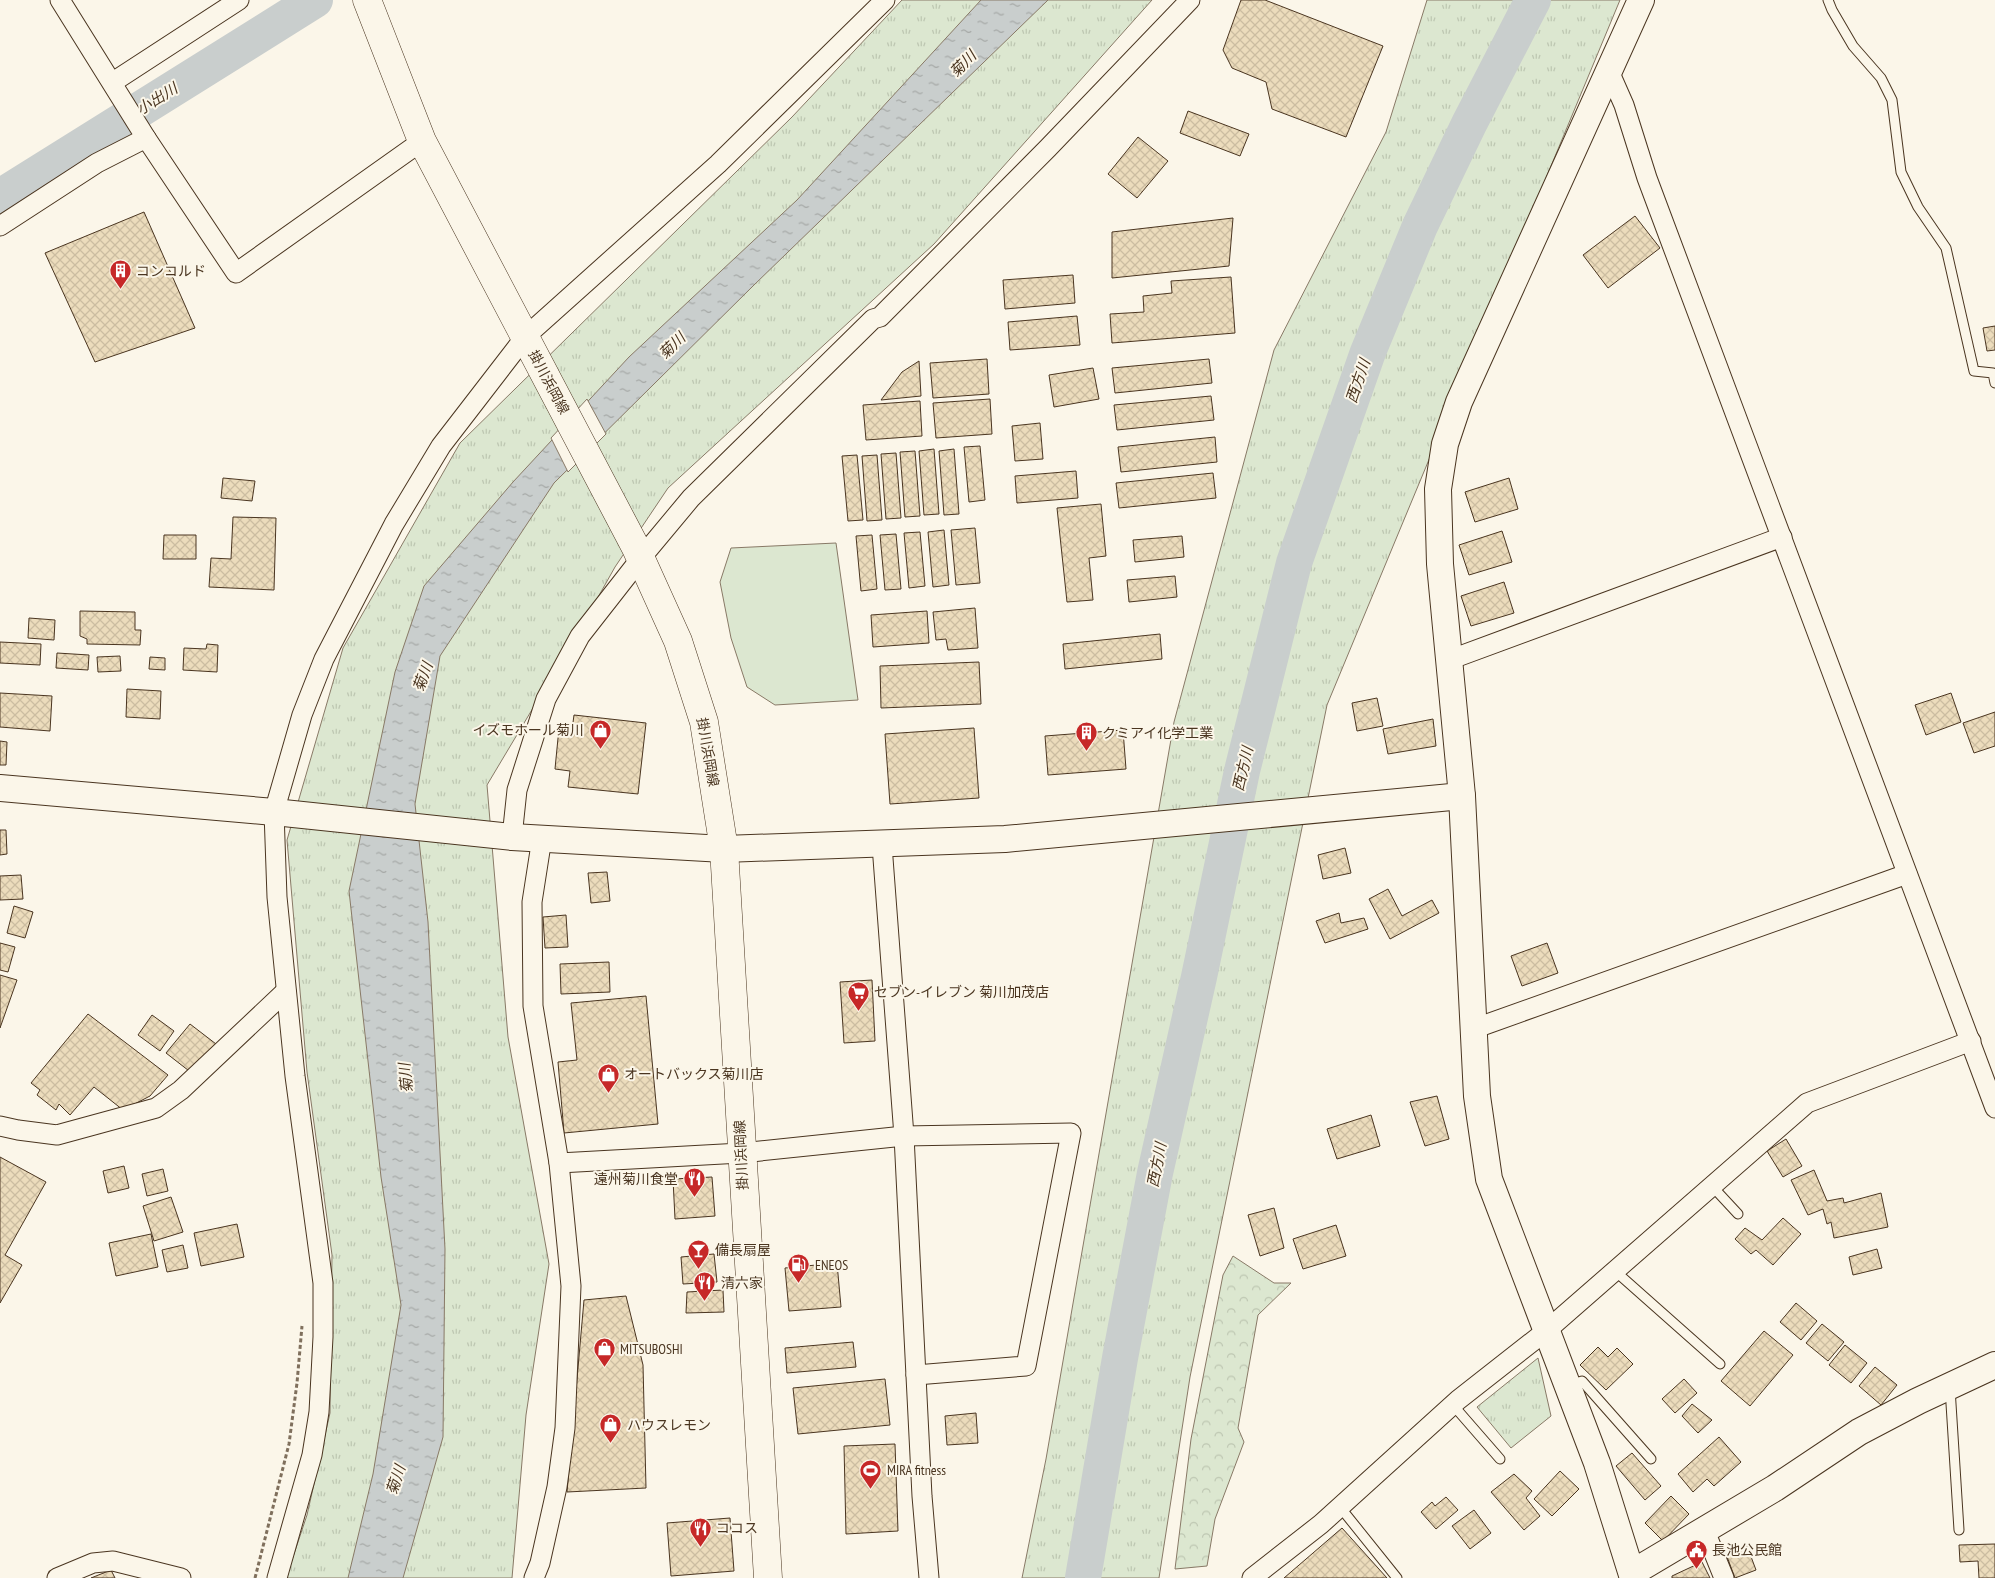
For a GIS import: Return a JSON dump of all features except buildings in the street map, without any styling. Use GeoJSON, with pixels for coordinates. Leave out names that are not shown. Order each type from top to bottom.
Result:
{"type":"FeatureCollection","features":[{"type":"Feature","properties":{"kind":"main road","name":"掛川浜岡線"},"geometry":{"type":"LineString","coordinates":[[367,0],[422,141],[638,553],[678,641],[704,722],[724,849],[768,1578]]}},
{"type":"Feature","properties":{"kind":"street"},"geometry":{"type":"LineString","coordinates":[[60,0],[113,82],[146,138],[236,273],[422,141]]}},
{"type":"Feature","properties":{"kind":"street"},"geometry":{"type":"LineString","coordinates":[[113,82],[238,0]]}},
{"type":"Feature","properties":{"kind":"street"},"geometry":{"type":"LineString","coordinates":[[277,1578],[312,1455],[321,1387],[324,1305],[320,1256],[295,1076],[277,897],[278,813],[302,715],[324,659],[394,524],[441,446],[524,337],[718,164],[885,0]]}},
{"type":"Feature","properties":{"kind":"street"},"geometry":{"type":"LineString","coordinates":[[505,835],[546,698],[580,636],[638,553],[872,319],[880,317],[887,310],[1048,148],[1190,0]]}},
{"type":"Feature","properties":{"kind":"street"},"geometry":{"type":"LineString","coordinates":[[1641,0],[1459,402],[1445,444],[1438,497],[1440,564],[1462,796],[1477,1096],[1489,1179],[1597,1463],[1632,1576],[1775,1488],[1859,1432],[1995,1365]]}},
{"type":"Feature","properties":{"kind":"street"},"geometry":{"type":"LineString","coordinates":[[1608,71],[1624,105],[1650,187],[1907,874],[1991,1088],[1995,1108]]}},
{"type":"Feature","properties":{"kind":"street"},"geometry":{"type":"LineString","coordinates":[[0,226],[97,163],[146,138]]}},
{"type":"Feature","properties":{"kind":"street"},"geometry":{"type":"LineString","coordinates":[[1449,660],[1782,537]]}},
{"type":"Feature","properties":{"kind":"street"},"geometry":{"type":"LineString","coordinates":[[0,788],[505,835],[724,849],[882,845],[1005,839],[1462,796]]}},
{"type":"Feature","properties":{"kind":"street"},"geometry":{"type":"LineString","coordinates":[[534,1578],[540,1563],[557,1487],[565,1428],[571,1286],[559,1163],[533,1006],[532,902],[542,838]]}},
{"type":"Feature","properties":{"kind":"street"},"geometry":{"type":"LineString","coordinates":[[882,845],[904,1136],[916,1375],[929,1578]]}},
{"type":"Feature","properties":{"kind":"street"},"geometry":{"type":"LineString","coordinates":[[1473,1029],[1907,874]]}},
{"type":"Feature","properties":{"kind":"street"},"geometry":{"type":"LineString","coordinates":[[0,1126],[57,1135],[156,1108],[181,1090],[286,991]]}},
{"type":"Feature","properties":{"kind":"street"},"geometry":{"type":"LineString","coordinates":[[1252,1578],[1340,1506],[1453,1405],[1546,1331],[1806,1103],[1971,1041]]}},
{"type":"Feature","properties":{"kind":"street"},"geometry":{"type":"LineString","coordinates":[[559,1163],[741,1153],[904,1136],[1071,1133],[1026,1366],[916,1375]]}},
{"type":"Feature","properties":{"kind":"street"},"geometry":{"type":"LineString","coordinates":[[1705,1531],[1724,1578]]}},
{"type":"Feature","properties":{"kind":"street"},"geometry":{"type":"LineString","coordinates":[[56,1578],[94,1562],[112,1560],[181,1578]]}},
{"type":"Feature","properties":{"kind":"lane"},"geometry":{"type":"LineString","coordinates":[[1828,0],[1853,46],[1881,78],[1892,100],[1902,172],[1918,207],[1946,248],[1974,371],[1993,373],[1995,383]]}},
{"type":"Feature","properties":{"kind":"lane"},"geometry":{"type":"LineString","coordinates":[[1712,1186],[1738,1214]]}},
{"type":"Feature","properties":{"kind":"lane"},"geometry":{"type":"LineString","coordinates":[[1615,1271],[1720,1364]]}},
{"type":"Feature","properties":{"kind":"lane"},"geometry":{"type":"LineString","coordinates":[[1567,1386],[1582,1381],[1652,1459]]}},
{"type":"Feature","properties":{"kind":"lane"},"geometry":{"type":"LineString","coordinates":[[1950,1386],[1960,1530]]}},
{"type":"Feature","properties":{"kind":"lane"},"geometry":{"type":"LineString","coordinates":[[1453,1405],[1500,1459]]}},
{"type":"Feature","properties":{"kind":"lane"},"geometry":{"type":"LineString","coordinates":[[1340,1506],[1397,1578]]}},
{"type":"Feature","properties":{"kind":"path"},"geometry":{"type":"LineString","coordinates":[[255,1578],[289,1444],[298,1383],[301,1332],[304,1318]]}},
{"type":"Feature","properties":{"kind":"green space"},"geometry":{"type":"Polygon","coordinates":[[[902,0],[1152,0],[934,244],[668,488],[615,567],[487,785],[508,1037],[549,1264],[526,1415],[512,1578],[286,1578],[307,1515],[330,1413],[332,1255],[307,1072],[287,840],[343,648],[460,443],[792,117],[902,0]]]}},
{"type":"Feature","properties":{"kind":"green space"},"geometry":{"type":"Polygon","coordinates":[[[1427,0],[1620,0],[1327,705],[1190,1377],[1159,1578],[1022,1578],[1046,1459],[1174,722],[1274,350],[1386,132],[1427,0]]]}},
{"type":"Feature","properties":{"kind":"green space"},"geometry":{"type":"Polygon","coordinates":[[[836,543],[858,700],[775,705],[747,687],[731,638],[720,582],[731,548],[836,543]]]}},
{"type":"Feature","properties":{"kind":"green space"},"geometry":{"type":"Polygon","coordinates":[[[1233,1256],[1274,1283],[1291,1283],[1258,1315],[1238,1428],[1244,1442],[1215,1519],[1207,1566],[1175,1569],[1191,1439],[1223,1275],[1233,1256]]]}},
{"type":"Feature","properties":{"kind":"green space"},"geometry":{"type":"Polygon","coordinates":[[[1538,1358],[1551,1416],[1511,1448],[1477,1407],[1538,1358]]]}},
{"type":"Feature","properties":{"kind":"water","name":"菊川"},"geometry":{"type":"Polygon","coordinates":[[[981,0],[1048,0],[754,285],[554,483],[440,656],[415,804],[428,922],[445,1249],[443,1437],[403,1578],[348,1578],[373,1474],[401,1305],[381,1177],[349,891],[395,672],[424,586],[513,482],[629,357],[797,200],[981,0]]]}},
{"type":"Feature","properties":{"kind":"pier"},"geometry":{"type":"Polygon","coordinates":[[[587,399],[606,434],[568,472],[551,438],[587,399]]]}},
{"type":"Feature","properties":{"kind":"waterway","name":"小出川"},"geometry":{"type":"LineString","coordinates":[[0,197],[315,0]]}},
{"type":"Feature","properties":{"kind":"waterway","name":"西方川"},"geometry":{"type":"LineString","coordinates":[[1083,1578],[1120,1358],[1155,1173],[1199,977],[1242,771],[1294,563],[1368,352],[1420,226],[1469,124],[1533,0]]}},
{"type":"Feature","properties":{"kind":"place","name":"コンコルド"},"geometry":{"type":"Point","coordinates":[120,290]}},
{"type":"Feature","properties":{"kind":"place","name":"イズモホール菊川"},"geometry":{"type":"Point","coordinates":[600,749]}},
{"type":"Feature","properties":{"kind":"place","name":"クミアイ化学工業"},"geometry":{"type":"Point","coordinates":[1086,752]}},
{"type":"Feature","properties":{"kind":"place","name":"セブン-イレブン 菊川加茂店"},"geometry":{"type":"Point","coordinates":[858,1011]}},
{"type":"Feature","properties":{"kind":"place","name":"オートバックス菊川店"},"geometry":{"type":"Point","coordinates":[608,1093]}},
{"type":"Feature","properties":{"kind":"place","name":"遠州菊川食堂"},"geometry":{"type":"Point","coordinates":[694,1198]}},
{"type":"Feature","properties":{"kind":"place","name":"備長扇屋"},"geometry":{"type":"Point","coordinates":[699,1269]}},
{"type":"Feature","properties":{"kind":"place","name":"ENEOS"},"geometry":{"type":"Point","coordinates":[799,1284]}},
{"type":"Feature","properties":{"kind":"place","name":"清六家"},"geometry":{"type":"Point","coordinates":[705,1302]}},
{"type":"Feature","properties":{"kind":"place","name":"MITSUBOSHI"},"geometry":{"type":"Point","coordinates":[604,1368]}},
{"type":"Feature","properties":{"kind":"place","name":"ハウスレモン"},"geometry":{"type":"Point","coordinates":[611,1444]}},
{"type":"Feature","properties":{"kind":"place","name":"MIRA fitness"},"geometry":{"type":"Point","coordinates":[871,1489]}},
{"type":"Feature","properties":{"kind":"place","name":"ココス"},"geometry":{"type":"Point","coordinates":[700,1547]}},
{"type":"Feature","properties":{"kind":"place","name":"長池公民館"},"geometry":{"type":"Point","coordinates":[1696,1569]}}]}
